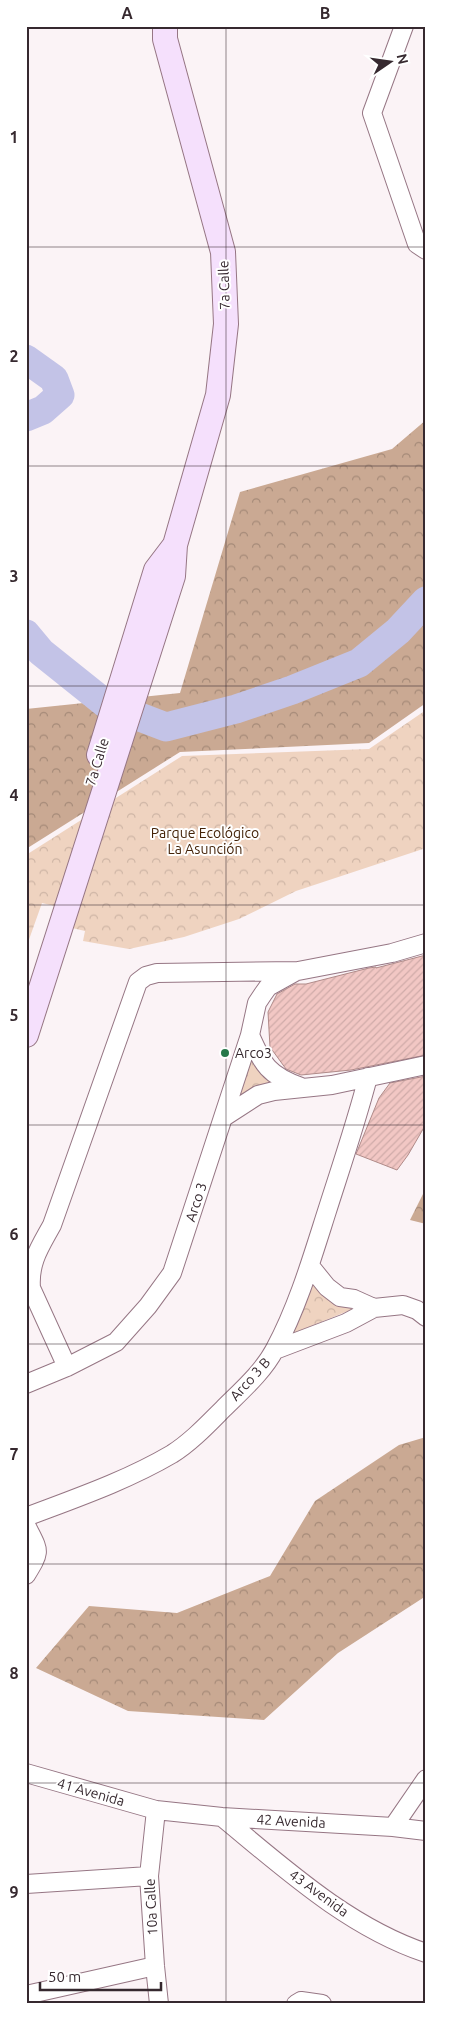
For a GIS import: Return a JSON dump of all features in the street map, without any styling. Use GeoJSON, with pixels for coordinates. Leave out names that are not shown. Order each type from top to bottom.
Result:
{"type":"FeatureCollection","features":[{"type":"Feature","properties":{"kind":"main road","name":"7a Calle"},"geometry":{"type":"LineString","coordinates":[[26,983],[47,945],[175,545],[218,395],[226,324],[223,252],[165,39],[165,26]]}},
{"type":"Feature","properties":{"kind":"main road"},"geometry":{"type":"LineString","coordinates":[[26,1034],[47,945]]}},
{"type":"Feature","properties":{"kind":"street"},"geometry":{"type":"LineString","coordinates":[[404,26],[372,113],[417,244],[426,250]]}},
{"type":"Feature","properties":{"kind":"street"},"geometry":{"type":"LineString","coordinates":[[67,1367],[31,1288],[30,1275],[32,1263],[52,1225],[138,982],[146,976],[157,973],[298,970],[364,959],[426,943]]}},
{"type":"Feature","properties":{"kind":"street","name":"Arco 3"},"geometry":{"type":"LineString","coordinates":[[26,1384],[67,1367],[116,1342],[148,1306],[172,1273],[250,1035],[257,1003],[268,987],[298,970]]}},
{"type":"Feature","properties":{"kind":"street"},"geometry":{"type":"LineString","coordinates":[[232,971],[250,985],[255,993],[257,1003]]}},
{"type":"Feature","properties":{"kind":"street"},"geometry":{"type":"LineString","coordinates":[[250,1035],[265,1066],[282,1080],[303,1088]]}},
{"type":"Feature","properties":{"kind":"street"},"geometry":{"type":"LineString","coordinates":[[224,1117],[258,1095],[274,1091],[332,1085],[426,1064]]}},
{"type":"Feature","properties":{"kind":"street","name":"Arco 3 B"},"geometry":{"type":"LineString","coordinates":[[26,1517],[131,1477],[174,1453],[198,1434],[253,1379],[275,1350],[310,1266],[368,1077]]}},
{"type":"Feature","properties":{"kind":"street"},"geometry":{"type":"LineString","coordinates":[[310,1266],[327,1287],[340,1297],[374,1308]]}},
{"type":"Feature","properties":{"kind":"street"},"geometry":{"type":"LineString","coordinates":[[275,1350],[346,1323],[374,1308],[403,1305],[417,1310],[426,1317]]}},
{"type":"Feature","properties":{"kind":"street"},"geometry":{"type":"LineString","coordinates":[[26,1524],[38,1549],[38,1555],[26,1576]]}},
{"type":"Feature","properties":{"kind":"street","name":"41 Avenida"},"geometry":{"type":"LineString","coordinates":[[26,1773],[156,1810]]}},
{"type":"Feature","properties":{"kind":"street"},"geometry":{"type":"LineString","coordinates":[[392,1827],[426,1779]]}},
{"type":"Feature","properties":{"kind":"street","name":"42 Avenida"},"geometry":{"type":"LineString","coordinates":[[156,1810],[222,1817],[392,1827],[426,1831]]}},
{"type":"Feature","properties":{"kind":"street","name":"10a Calle"},"geometry":{"type":"LineString","coordinates":[[156,1810],[149,1876],[159,2004]]}},
{"type":"Feature","properties":{"kind":"street","name":"43 Avenida"},"geometry":{"type":"LineString","coordinates":[[222,1817],[273,1859],[353,1918],[426,1953]]}},
{"type":"Feature","properties":{"kind":"street"},"geometry":{"type":"LineString","coordinates":[[26,1884],[149,1876]]}},
{"type":"Feature","properties":{"kind":"street"},"geometry":{"type":"LineString","coordinates":[[26,1995],[155,1966]]}},
{"type":"Feature","properties":{"kind":"street"},"geometry":{"type":"LineString","coordinates":[[296,2004],[301,2001],[322,2004]]}},
{"type":"Feature","properties":{"kind":"green space"},"geometry":{"type":"Polygon","coordinates":[[[426,420],[426,703],[369,743],[180,752],[26,849],[26,709],[180,693],[240,492],[392,449],[426,420]]]}},
{"type":"Feature","properties":{"kind":"green space","name":"Parque Ecológico La Asunción"},"geometry":{"type":"Polygon","coordinates":[[[426,710],[426,848],[296,891],[239,919],[184,937],[129,949],[83,941],[85,931],[68,927],[72,910],[42,903],[26,948],[26,855],[182,756],[369,749],[426,710]]]}},
{"type":"Feature","properties":{"kind":"green space"},"geometry":{"type":"Polygon","coordinates":[[[251,1044],[287,1085],[229,1109],[251,1044]]]}},
{"type":"Feature","properties":{"kind":"green space"},"geometry":{"type":"Polygon","coordinates":[[[426,1188],[426,1224],[410,1220],[426,1188]]]}},
{"type":"Feature","properties":{"kind":"green space"},"geometry":{"type":"Polygon","coordinates":[[[310,1278],[360,1306],[287,1336],[310,1278]]]}},
{"type":"Feature","properties":{"kind":"green space"},"geometry":{"type":"Polygon","coordinates":[[[426,1437],[426,1596],[338,1653],[264,1720],[128,1711],[36,1668],[89,1606],[177,1613],[270,1576],[315,1501],[399,1445],[426,1437]]]}},
{"type":"Feature","properties":{"kind":"building"},"geometry":{"type":"Polygon","coordinates":[[[426,955],[426,1055],[351,1070],[301,1075],[286,1069],[270,1047],[268,1012],[277,994],[295,984],[306,984],[426,955]]]}},
{"type":"Feature","properties":{"kind":"building"},"geometry":{"type":"Polygon","coordinates":[[[426,1076],[426,1124],[397,1170],[356,1154],[379,1098],[390,1083],[426,1076]]]}},
{"type":"Feature","properties":{"kind":"waterway"},"geometry":{"type":"LineString","coordinates":[[26,359],[54,379],[60,395],[43,410],[26,417]]}},
{"type":"Feature","properties":{"kind":"waterway"},"geometry":{"type":"LineString","coordinates":[[26,634],[41,652],[106,704],[166,727],[236,709],[292,690],[359,663],[398,631],[426,601]]}},
{"type":"Feature","properties":{"kind":"place","name":"Arco3"},"geometry":{"type":"Point","coordinates":[225,1053]}}]}
